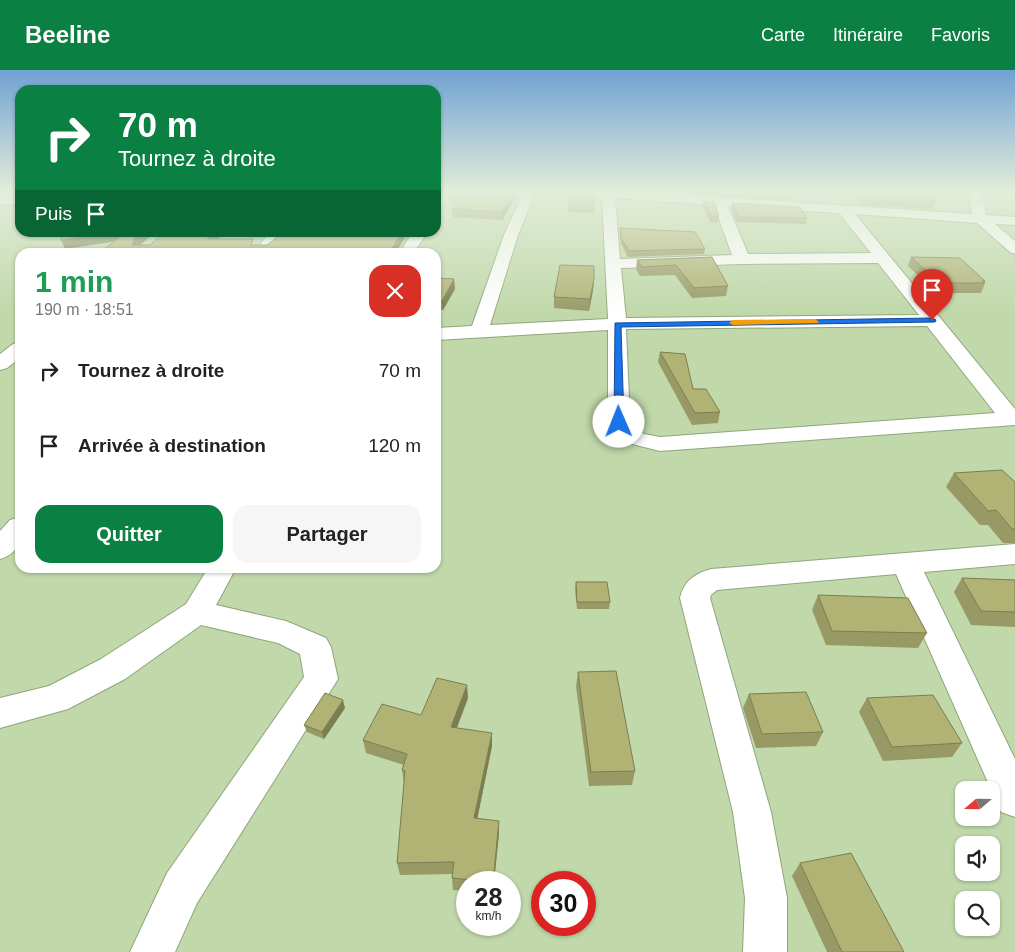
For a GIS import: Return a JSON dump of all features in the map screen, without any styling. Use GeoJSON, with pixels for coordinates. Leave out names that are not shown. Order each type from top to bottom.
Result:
{"type":"FeatureCollection","features":[{"type":"Feature","properties":{"kind":"street"},"geometry":{"type":"LineString","coordinates":[[479,332],[512,232]]}},
{"type":"Feature","properties":{"kind":"street"},"geometry":{"type":"LineString","coordinates":[[611,232],[617,324],[619,422],[625,432],[634,439],[646,443],[660,444],[1013,418]]}},
{"type":"Feature","properties":{"kind":"street"},"geometry":{"type":"LineString","coordinates":[[731,232],[742,259]]}},
{"type":"Feature","properties":{"kind":"street"},"geometry":{"type":"LineString","coordinates":[[862,232],[1013,418]]}},
{"type":"Feature","properties":{"kind":"street"},"geometry":{"type":"LineString","coordinates":[[996,232],[1015,249]]}},
{"type":"Feature","properties":{"kind":"street"},"geometry":{"type":"LineString","coordinates":[[265,248],[274,237]]}},
{"type":"Feature","properties":{"kind":"street"},"geometry":{"type":"LineString","coordinates":[[410,248],[418,237]]}},
{"type":"Feature","properties":{"kind":"street"},"geometry":{"type":"LineString","coordinates":[[613,264],[742,259],[883,258]]}},
{"type":"Feature","properties":{"kind":"street"},"geometry":{"type":"LineString","coordinates":[[441,334],[617,324],[932,320]]}},
{"type":"Feature","properties":{"kind":"street"},"geometry":{"type":"LineString","coordinates":[[0,341],[15,342]]}},
{"type":"Feature","properties":{"kind":"street"},"geometry":{"type":"LineString","coordinates":[[0,364],[15,352]]}},
{"type":"Feature","properties":{"kind":"street"},"geometry":{"type":"LineString","coordinates":[[0,549],[15,532]]}},
{"type":"Feature","properties":{"kind":"street"},"geometry":{"type":"LineString","coordinates":[[764,952],[766,898],[752,812],[695,598],[697,589],[711,580],[1015,554]]}},
{"type":"Feature","properties":{"kind":"street"},"geometry":{"type":"LineString","coordinates":[[905,563],[1015,799]]}},
{"type":"Feature","properties":{"kind":"street"},"geometry":{"type":"LineString","coordinates":[[0,713],[56,699],[113,669],[197,612],[219,573]]}},
{"type":"Feature","properties":{"kind":"street"},"geometry":{"type":"LineString","coordinates":[[152,952],[182,888],[322,679],[315,647],[286,633],[197,612]]}},
{"type":"Feature","properties":{"kind":"building"},"geometry":{"type":"Polygon","coordinates":[[[620,232],[695,232],[705,249],[629,251],[621,238],[620,232]]]}},
{"type":"Feature","properties":{"kind":"building"},"geometry":{"type":"Polygon","coordinates":[[[61,237],[82,237],[61,240],[61,237]]]}},
{"type":"Feature","properties":{"kind":"building"},"geometry":{"type":"Polygon","coordinates":[[[120,237],[136,237],[132,245],[150,245],[159,237],[209,237],[207,239],[253,239],[251,245],[267,245],[277,237],[399,237],[392,248],[105,248],[120,237]]]}},
{"type":"Feature","properties":{"kind":"building"},"geometry":{"type":"Polygon","coordinates":[[[712,257],[728,286],[694,288],[676,265],[642,267],[637,260],[712,257]]]}},
{"type":"Feature","properties":{"kind":"building"},"geometry":{"type":"Polygon","coordinates":[[[911,257],[960,258],[985,283],[940,283],[911,257]]]}},
{"type":"Feature","properties":{"kind":"building"},"geometry":{"type":"Polygon","coordinates":[[[560,265],[594,266],[594,279],[590,299],[554,297],[560,265]]]}},
{"type":"Feature","properties":{"kind":"building"},"geometry":{"type":"Polygon","coordinates":[[[441,278],[454,279],[442,301],[441,278]]]}},
{"type":"Feature","properties":{"kind":"building"},"geometry":{"type":"Polygon","coordinates":[[[660,352],[685,354],[693,389],[706,389],[720,412],[695,413],[660,352]]]}},
{"type":"Feature","properties":{"kind":"building"},"geometry":{"type":"Polygon","coordinates":[[[1002,470],[1015,482],[1015,529],[1012,529],[996,510],[988,511],[954,473],[1002,470]]]}},
{"type":"Feature","properties":{"kind":"building"},"geometry":{"type":"Polygon","coordinates":[[[962,578],[1015,580],[1015,612],[981,611],[962,578]]]}},
{"type":"Feature","properties":{"kind":"building"},"geometry":{"type":"Polygon","coordinates":[[[576,582],[607,582],[610,602],[577,602],[576,582]]]}},
{"type":"Feature","properties":{"kind":"building"},"geometry":{"type":"Polygon","coordinates":[[[818,595],[908,598],[927,633],[832,631],[818,595]]]}},
{"type":"Feature","properties":{"kind":"building"},"geometry":{"type":"Polygon","coordinates":[[[616,671],[635,771],[591,772],[578,672],[616,671]]]}},
{"type":"Feature","properties":{"kind":"building"},"geometry":{"type":"Polygon","coordinates":[[[437,678],[467,685],[451,727],[492,733],[474,818],[499,821],[494,871],[456,871],[456,878],[452,878],[454,862],[397,863],[405,771],[402,770],[407,754],[363,740],[382,704],[421,715],[437,678]]]}},
{"type":"Feature","properties":{"kind":"building"},"geometry":{"type":"Polygon","coordinates":[[[806,692],[823,732],[762,734],[749,694],[806,692]]]}},
{"type":"Feature","properties":{"kind":"building"},"geometry":{"type":"Polygon","coordinates":[[[325,693],[343,700],[322,732],[304,725],[325,693]]]}},
{"type":"Feature","properties":{"kind":"building"},"geometry":{"type":"Polygon","coordinates":[[[933,695],[962,743],[892,747],[867,698],[933,695]]]}},
{"type":"Feature","properties":{"kind":"building"},"geometry":{"type":"Polygon","coordinates":[[[851,853],[904,952],[842,952],[800,863],[851,853]]]}},
{"type":"Feature","properties":{"kind":"slow traffic"},"geometry":{"type":"LineString","coordinates":[[733,323],[815,322]]}},
{"type":"Feature","properties":{"kind":"route"},"geometry":{"type":"LineString","coordinates":[[619,422],[617,324],[932,320]]}}]}
